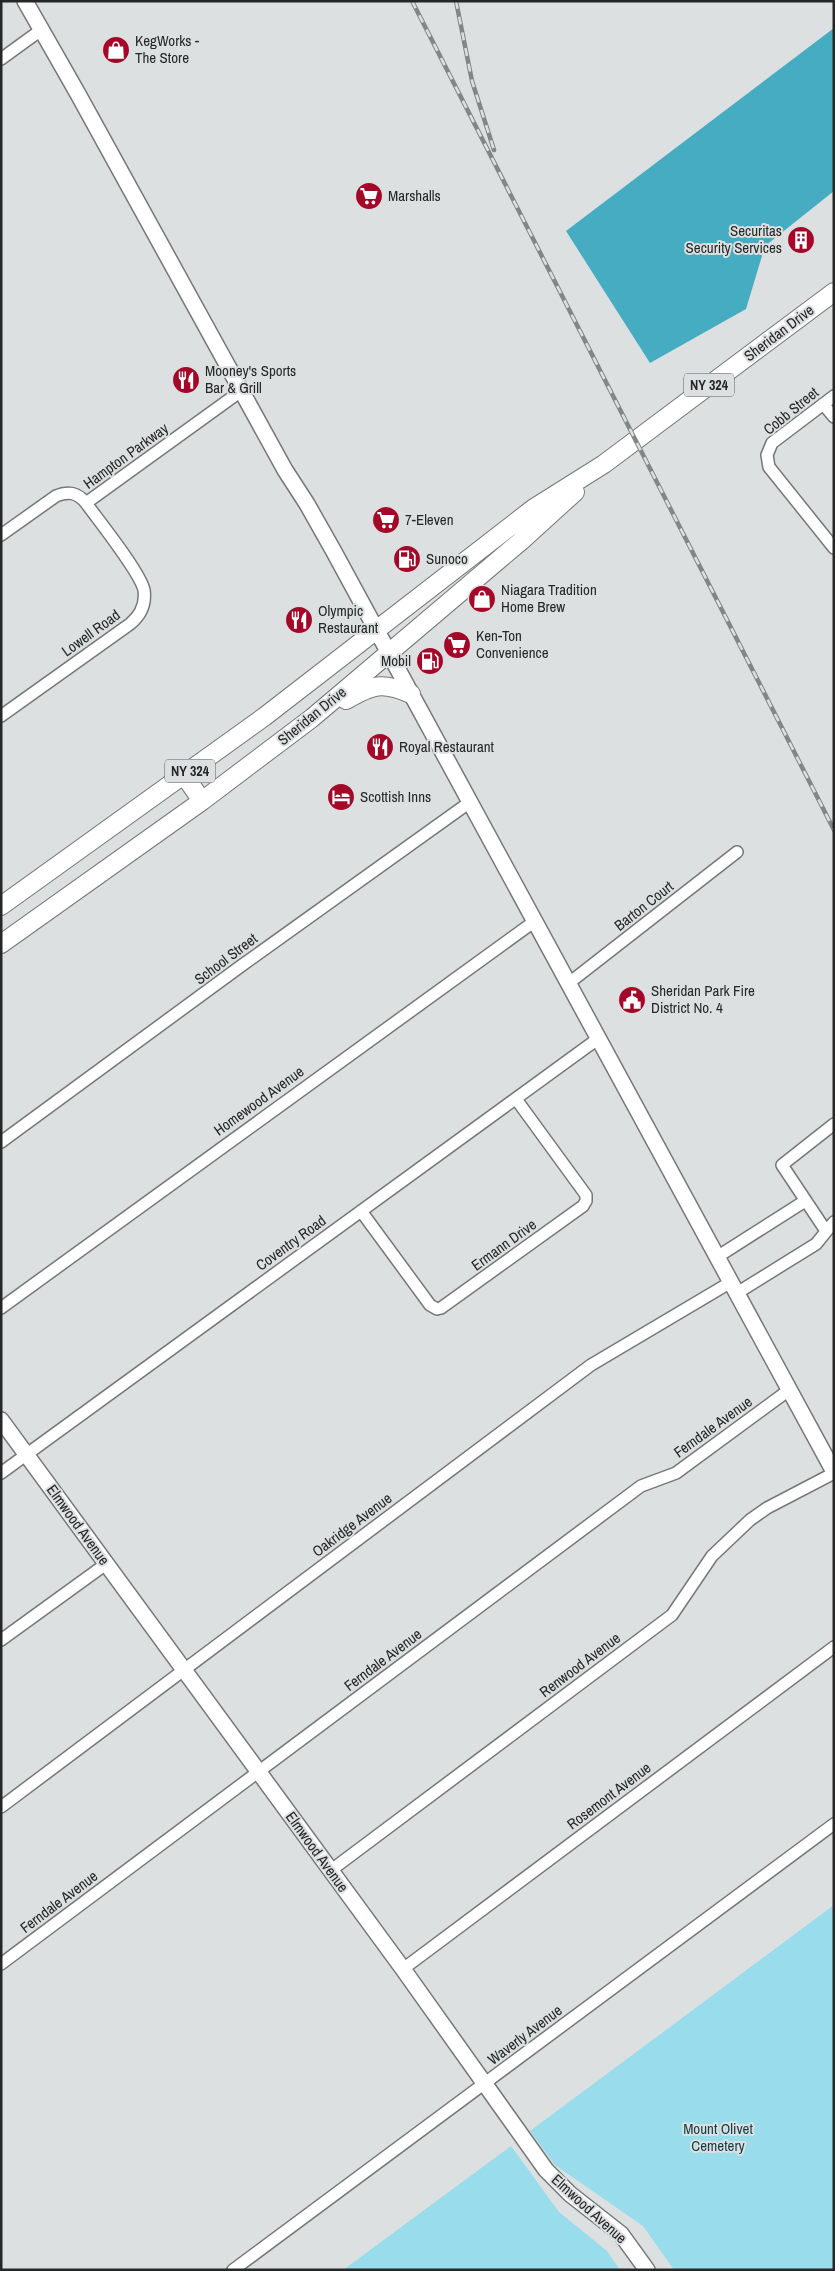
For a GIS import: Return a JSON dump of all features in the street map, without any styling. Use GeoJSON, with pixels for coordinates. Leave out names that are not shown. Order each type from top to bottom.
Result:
{"type":"FeatureCollection","features":[{"type":"Feature","properties":{"kind":"main road"},"geometry":{"type":"LineString","coordinates":[[25,1],[285,470],[307,504],[834,1472]]}},
{"type":"Feature","properties":{"kind":"main road","name":"Sheridan Drive"},"geometry":{"type":"LineString","coordinates":[[1,906],[184,776],[376,632],[534,508],[604,464],[834,292]]}},
{"type":"Feature","properties":{"kind":"main road","name":"Sheridan Drive"},"geometry":{"type":"LineString","coordinates":[[2,941],[202,801],[312,718],[521,541],[604,464]]}},
{"type":"Feature","properties":{"kind":"main road"},"geometry":{"type":"LineString","coordinates":[[312,718],[372,686],[383,685],[411,694]]}},
{"type":"Feature","properties":{"kind":"main road"},"geometry":{"type":"LineString","coordinates":[[184,776],[202,801]]}},
{"type":"Feature","properties":{"kind":"main road","name":"Elmwood Avenue"},"geometry":{"type":"LineString","coordinates":[[1,1420],[403,1968],[553,2178],[620,2234],[647,2270]]}},
{"type":"Feature","properties":{"kind":"street"},"geometry":{"type":"LineString","coordinates":[[1,59],[41,30]]}},
{"type":"Feature","properties":{"kind":"street","name":"Hampton Parkway"},"geometry":{"type":"LineString","coordinates":[[1,535],[63,493],[76,494],[86,503],[242,391]]}},
{"type":"Feature","properties":{"kind":"street","name":"Cobb Street"},"geometry":{"type":"LineString","coordinates":[[834,396],[772,443],[768,449],[767,460],[770,467],[834,548]]}},
{"type":"Feature","properties":{"kind":"street"},"geometry":{"type":"LineString","coordinates":[[824,404],[834,417]]}},
{"type":"Feature","properties":{"kind":"street","name":"Lowell Road"},"geometry":{"type":"LineString","coordinates":[[1,716],[130,624],[141,612],[144,597],[140,580],[86,503]]}},
{"type":"Feature","properties":{"kind":"street","name":"School Street"},"geometry":{"type":"LineString","coordinates":[[1,1142],[249,960],[470,802]]}},
{"type":"Feature","properties":{"kind":"street","name":"Barton Court"},"geometry":{"type":"LineString","coordinates":[[569,984],[737,852]]}},
{"type":"Feature","properties":{"kind":"street","name":"Homewood Avenue"},"geometry":{"type":"LineString","coordinates":[[1,1308],[535,921]]}},
{"type":"Feature","properties":{"kind":"street","name":"Coventry Road"},"geometry":{"type":"LineString","coordinates":[[1,1473],[599,1038]]}},
{"type":"Feature","properties":{"kind":"street","name":"Ermann Drive"},"geometry":{"type":"LineString","coordinates":[[361,1211],[430,1305],[437,1309],[583,1206],[586,1202],[586,1195],[516,1099]]}},
{"type":"Feature","properties":{"kind":"street"},"geometry":{"type":"LineString","coordinates":[[830,1227],[805,1200],[782,1165],[834,1124]]}},
{"type":"Feature","properties":{"kind":"street"},"geometry":{"type":"LineString","coordinates":[[717,1257],[805,1200]]}},
{"type":"Feature","properties":{"kind":"street","name":"Oakridge Avenue"},"geometry":{"type":"LineString","coordinates":[[1,1807],[591,1365],[816,1244],[823,1238],[830,1227]]}},
{"type":"Feature","properties":{"kind":"street","name":"Ferndale Avenue"},"geometry":{"type":"LineString","coordinates":[[1,1964],[640,1486],[676,1473],[789,1390]]}},
{"type":"Feature","properties":{"kind":"street","name":"Renwood Avenue"},"geometry":{"type":"LineString","coordinates":[[330,1870],[672,1615],[712,1556],[750,1520],[767,1508],[834,1472]]}},
{"type":"Feature","properties":{"kind":"street"},"geometry":{"type":"LineString","coordinates":[[1,1640],[106,1564]]}},
{"type":"Feature","properties":{"kind":"street","name":"Rosemont Avenue"},"geometry":{"type":"LineString","coordinates":[[403,1968],[834,1647]]}},
{"type":"Feature","properties":{"kind":"street","name":"Waverly Avenue"},"geometry":{"type":"LineString","coordinates":[[233,2270],[834,1824]]}},
{"type":"Feature","properties":{"kind":"green space","name":"Mount Olivet Cemetery"},"geometry":{"type":"Polygon","coordinates":[[[834,1905],[834,2270],[674,2270],[643,2226],[555,2165],[530,2131],[834,1905]]]}},
{"type":"Feature","properties":{"kind":"green space"},"geometry":{"type":"Polygon","coordinates":[[[511,2146],[559,2212],[607,2251],[620,2270],[343,2270],[511,2146]]]}},
{"type":"Feature","properties":{"kind":"shaded area"},"geometry":{"type":"Polygon","coordinates":[[[834,28],[834,191],[765,246],[746,309],[650,363],[566,231],[834,28]]]}},
{"type":"Feature","properties":{"kind":"railway"},"geometry":{"type":"LineString","coordinates":[[412,1],[834,830]]}},
{"type":"Feature","properties":{"kind":"railway"},"geometry":{"type":"LineString","coordinates":[[456,1],[472,81],[494,150]]}},
{"type":"Feature","properties":{"kind":"place","name":"KegWorks - The Store"},"geometry":{"type":"Point","coordinates":[116,50]}},
{"type":"Feature","properties":{"kind":"place","name":"Marshalls"},"geometry":{"type":"Point","coordinates":[369,196]}},
{"type":"Feature","properties":{"kind":"place","name":"Securitas Security Services"},"geometry":{"type":"Point","coordinates":[801,240]}},
{"type":"Feature","properties":{"kind":"place","name":"Mooney's Sports Bar & Grill"},"geometry":{"type":"Point","coordinates":[186,380]}},
{"type":"Feature","properties":{"kind":"place","name":"7-Eleven"},"geometry":{"type":"Point","coordinates":[386,520]}},
{"type":"Feature","properties":{"kind":"place","name":"Sunoco"},"geometry":{"type":"Point","coordinates":[407,559]}},
{"type":"Feature","properties":{"kind":"place","name":"Niagara Tradition Home Brew"},"geometry":{"type":"Point","coordinates":[482,599]}},
{"type":"Feature","properties":{"kind":"place","name":"Olympic Restaurant"},"geometry":{"type":"Point","coordinates":[299,620]}},
{"type":"Feature","properties":{"kind":"place","name":"Ken-Ton Convenience"},"geometry":{"type":"Point","coordinates":[457,645]}},
{"type":"Feature","properties":{"kind":"place","name":"Mobil"},"geometry":{"type":"Point","coordinates":[430,661]}},
{"type":"Feature","properties":{"kind":"place","name":"Royal Restaurant"},"geometry":{"type":"Point","coordinates":[380,747]}},
{"type":"Feature","properties":{"kind":"place","name":"Scottish Inns"},"geometry":{"type":"Point","coordinates":[341,797]}},
{"type":"Feature","properties":{"kind":"place","name":"Sheridan Park Fire District No. 4"},"geometry":{"type":"Point","coordinates":[632,1000]}}]}
